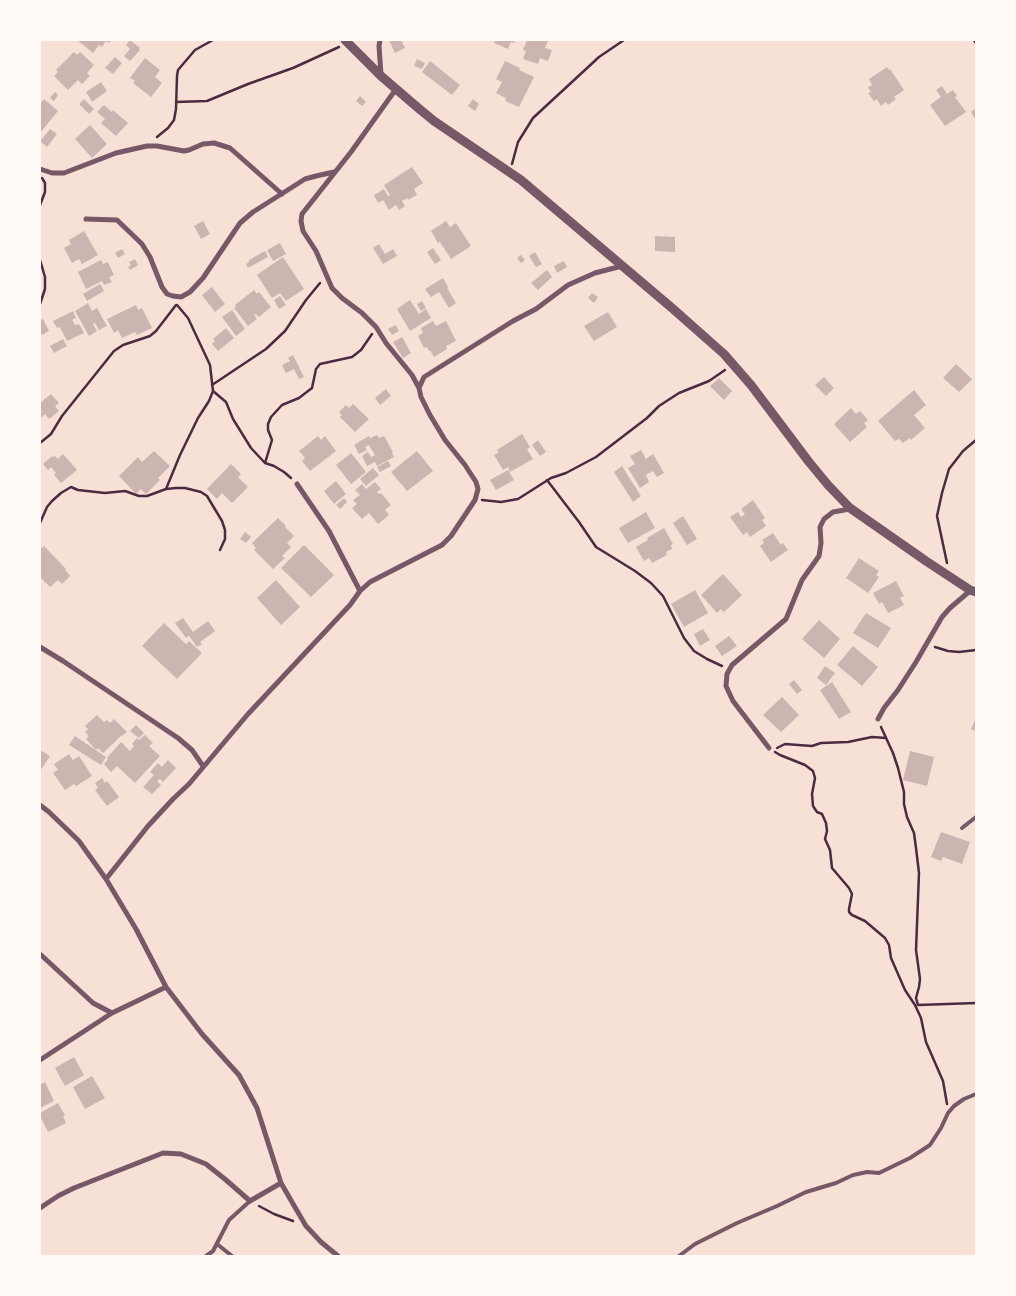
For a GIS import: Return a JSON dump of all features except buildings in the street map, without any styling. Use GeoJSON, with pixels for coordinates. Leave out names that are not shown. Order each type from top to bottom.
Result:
{"type":"FeatureCollection","features":[{"type":"Feature","properties":{"kind":"street"},"geometry":{"type":"LineString","coordinates":[[380,40],[381,76]]}},
{"type":"Feature","properties":{"kind":"street"},"geometry":{"type":"LineString","coordinates":[[346,42],[381,76],[434,121],[521,180],[724,354],[751,385],[809,462],[850,508],[950,577],[974,591],[950,608],[942,617],[898,690],[878,719]]}},
{"type":"Feature","properties":{"kind":"street"},"geometry":{"type":"LineString","coordinates":[[106,878],[148,826],[189,784],[248,714],[350,605],[360,591],[370,582],[442,546],[476,500],[478,489],[476,482],[445,440],[421,397],[419,388],[412,375],[376,328],[362,313],[332,288],[316,251],[303,231],[301,221],[302,214],[351,152],[396,89]]}},
{"type":"Feature","properties":{"kind":"street"},"geometry":{"type":"LineString","coordinates":[[40,169],[52,173],[64,172],[116,153],[147,146],[184,151],[208,143],[214,143],[230,148],[282,194]]}},
{"type":"Feature","properties":{"kind":"street"},"geometry":{"type":"LineString","coordinates":[[86,219],[117,220],[142,244],[167,294],[181,297],[190,292],[203,278],[240,223],[253,212],[309,177],[334,172]]}},
{"type":"Feature","properties":{"kind":"street"},"geometry":{"type":"LineString","coordinates":[[419,388],[424,377],[513,321],[536,309],[568,285],[622,266]]}},
{"type":"Feature","properties":{"kind":"street"},"geometry":{"type":"LineString","coordinates":[[297,484],[329,531],[360,591]]}},
{"type":"Feature","properties":{"kind":"street"},"geometry":{"type":"LineString","coordinates":[[769,748],[733,700],[726,686],[727,674],[732,665],[786,619],[802,580],[819,556],[821,543],[820,527],[824,519],[833,512],[850,508]]}},
{"type":"Feature","properties":{"kind":"street"},"geometry":{"type":"LineString","coordinates":[[40,647],[178,738],[192,750],[203,766]]}},
{"type":"Feature","properties":{"kind":"street"},"geometry":{"type":"LineString","coordinates":[[40,805],[79,841],[106,878],[136,929],[166,987],[202,1034],[239,1075],[257,1108],[281,1183],[306,1226],[338,1256]]}},
{"type":"Feature","properties":{"kind":"street"},"geometry":{"type":"LineString","coordinates":[[40,954],[93,1003],[112,1012]]}},
{"type":"Feature","properties":{"kind":"street"},"geometry":{"type":"LineString","coordinates":[[40,1060],[112,1012],[166,987]]}},
{"type":"Feature","properties":{"kind":"street"},"geometry":{"type":"LineString","coordinates":[[40,1208],[74,1188],[163,1153],[181,1154],[206,1164],[250,1201],[281,1183]]}},
{"type":"Feature","properties":{"kind":"lane"},"geometry":{"type":"LineString","coordinates":[[962,828],[976,817]]}},
{"type":"Feature","properties":{"kind":"lane"},"geometry":{"type":"LineString","coordinates":[[679,1256],[695,1244],[806,1192],[836,1183],[853,1175],[867,1172],[879,1173],[910,1158],[930,1145],[948,1113],[959,1102],[976,1094]]}},
{"type":"Feature","properties":{"kind":"lane"},"geometry":{"type":"LineString","coordinates":[[206,1256],[213,1251],[229,1220],[250,1201]]}},
{"type":"Feature","properties":{"kind":"lane"},"geometry":{"type":"LineString","coordinates":[[217,1244],[232,1256]]}},
{"type":"Feature","properties":{"kind":"path"},"geometry":{"type":"LineString","coordinates":[[147,146],[168,128],[174,120],[178,70],[195,50],[213,40]]}},
{"type":"Feature","properties":{"kind":"path"},"geometry":{"type":"LineString","coordinates":[[510,172],[518,142],[533,118],[599,57],[621,41]]}},
{"type":"Feature","properties":{"kind":"path"},"geometry":{"type":"LineString","coordinates":[[176,102],[207,101],[293,68],[346,42]]}},
{"type":"Feature","properties":{"kind":"path"},"geometry":{"type":"LineString","coordinates":[[40,174],[45,192],[40,205]]}},
{"type":"Feature","properties":{"kind":"path"},"geometry":{"type":"LineString","coordinates":[[40,260],[45,277],[45,289],[40,304]]}},
{"type":"Feature","properties":{"kind":"path"},"geometry":{"type":"LineString","coordinates":[[212,385],[266,348],[285,331],[306,300],[327,276]]}},
{"type":"Feature","properties":{"kind":"path"},"geometry":{"type":"LineString","coordinates":[[40,443],[51,434],[62,416],[114,351],[123,344],[150,336],[156,331],[176,304],[188,318],[210,365],[212,390],[209,401],[198,418],[166,490]]}},
{"type":"Feature","properties":{"kind":"path"},"geometry":{"type":"LineString","coordinates":[[265,463],[272,440],[268,430],[271,417],[282,405],[298,398],[312,388],[316,369],[320,364],[352,357],[361,350],[376,328]]}},
{"type":"Feature","properties":{"kind":"path"},"geometry":{"type":"LineString","coordinates":[[476,500],[501,502],[518,499],[547,480],[596,458],[679,392],[709,381],[732,364]]}},
{"type":"Feature","properties":{"kind":"path"},"geometry":{"type":"LineString","coordinates":[[212,390],[226,402],[233,419],[251,448],[265,463],[284,472],[297,484]]}},
{"type":"Feature","properties":{"kind":"path"},"geometry":{"type":"LineString","coordinates":[[950,577],[938,516],[942,493],[949,469],[963,451],[976,440]]}},
{"type":"Feature","properties":{"kind":"path"},"geometry":{"type":"LineString","coordinates":[[547,480],[596,547],[635,571],[651,583],[663,596],[684,638],[694,651],[730,669]]}},
{"type":"Feature","properties":{"kind":"path"},"geometry":{"type":"LineString","coordinates":[[40,523],[52,501],[71,487],[105,493],[125,491],[139,496],[184,488],[195,490],[207,496],[222,521],[225,538],[220,550]]}},
{"type":"Feature","properties":{"kind":"path"},"geometry":{"type":"LineString","coordinates":[[926,644],[948,651],[976,650]]}},
{"type":"Feature","properties":{"kind":"path"},"geometry":{"type":"LineString","coordinates":[[878,719],[898,768],[904,792],[907,818],[914,833],[919,873],[916,950],[920,979],[916,998],[926,1042],[943,1081],[948,1113]]}},
{"type":"Feature","properties":{"kind":"path"},"geometry":{"type":"LineString","coordinates":[[886,738],[872,737],[840,743],[821,743],[812,746],[785,744],[772,750],[805,765],[813,771],[816,778],[812,794],[813,806],[817,812],[822,814],[826,823],[825,839],[830,850],[832,868],[852,894],[850,912],[852,915],[865,921],[884,938],[889,946],[891,958],[905,990],[917,1005]]}},
{"type":"Feature","properties":{"kind":"path"},"geometry":{"type":"LineString","coordinates":[[917,1005],[976,1003]]}},
{"type":"Feature","properties":{"kind":"path"},"geometry":{"type":"LineString","coordinates":[[250,1201],[274,1214],[306,1226]]}}]}
